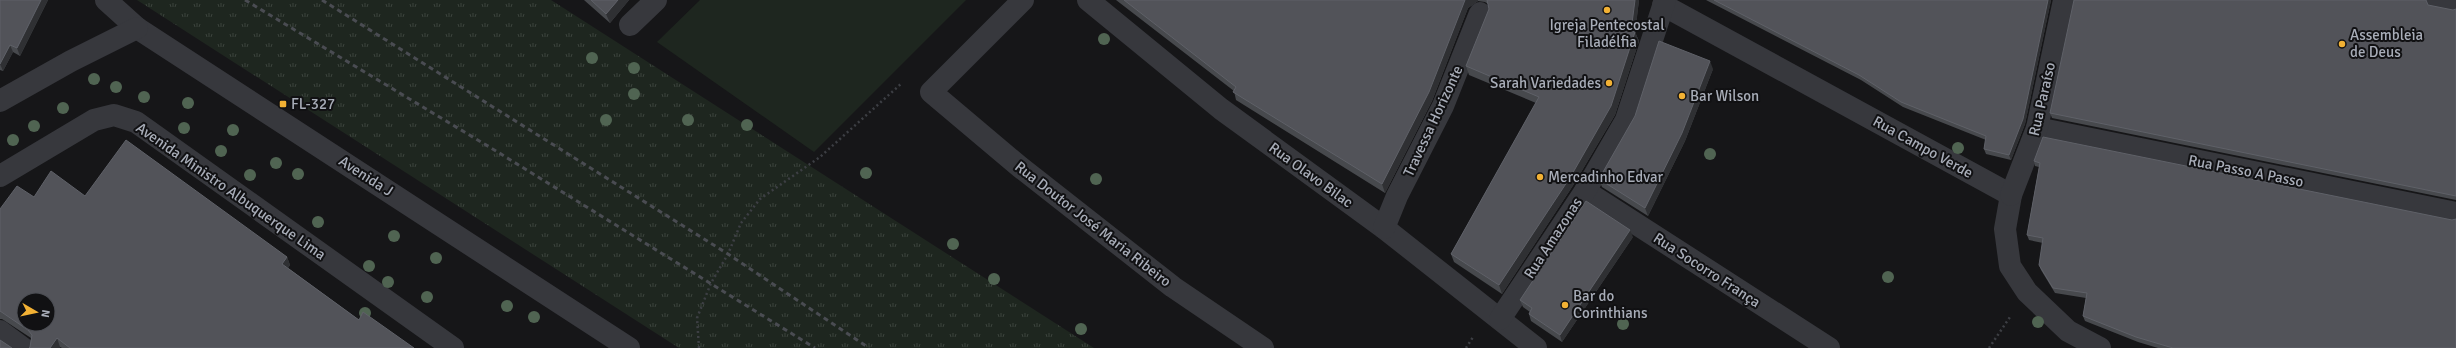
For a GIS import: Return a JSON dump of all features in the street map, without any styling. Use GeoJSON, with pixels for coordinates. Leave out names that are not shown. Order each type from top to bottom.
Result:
{"type":"FeatureCollection","features":[{"type":"Feature","properties":{"kind":"street","name":"Avenida J"},"geometry":{"type":"LineString","coordinates":[[106,0],[137,28],[629,348]]}},
{"type":"Feature","properties":{"kind":"street"},"geometry":{"type":"LineString","coordinates":[[630,25],[656,0]]}},
{"type":"Feature","properties":{"kind":"street"},"geometry":{"type":"LineString","coordinates":[[931,92],[1023,0]]}},
{"type":"Feature","properties":{"kind":"street","name":"Rua Olavo Bilac"},"geometry":{"type":"LineString","coordinates":[[1088,0],[1221,109],[1384,228],[1536,348]]}},
{"type":"Feature","properties":{"kind":"street","name":"Rua Paraíso"},"geometry":{"type":"LineString","coordinates":[[2011,195],[2037,128],[2064,0]]}},
{"type":"Feature","properties":{"kind":"street"},"geometry":{"type":"LineString","coordinates":[[2437,0],[2456,3]]}},
{"type":"Feature","properties":{"kind":"street","name":"Rua Amazonas"},"geometry":{"type":"LineString","coordinates":[[1500,320],[1584,191],[1626,120],[1664,3]]}},
{"type":"Feature","properties":{"kind":"street","name":"Rua Campo Verde"},"geometry":{"type":"LineString","coordinates":[[1664,3],[2011,195]]}},
{"type":"Feature","properties":{"kind":"street","name":"Travessa Horizonte"},"geometry":{"type":"LineString","coordinates":[[1384,228],[1397,196],[1444,106],[1480,13]]}},
{"type":"Feature","properties":{"kind":"street"},"geometry":{"type":"LineString","coordinates":[[0,100],[71,61],[137,28]]}},
{"type":"Feature","properties":{"kind":"street","name":"Rua Doutor José Maria Ribeiro"},"geometry":{"type":"LineString","coordinates":[[931,92],[1020,167],[1173,287],[1263,348]]}},
{"type":"Feature","properties":{"kind":"street","name":"Avenida Ministro Albuquerque Lima"},"geometry":{"type":"LineString","coordinates":[[0,176],[94,120],[114,115],[136,122],[452,348]]}},
{"type":"Feature","properties":{"kind":"street","name":"Rua Passo A Passo"},"geometry":{"type":"LineString","coordinates":[[2037,128],[2456,213]]}},
{"type":"Feature","properties":{"kind":"street","name":"Rua Socorro França"},"geometry":{"type":"LineString","coordinates":[[1584,191],[1829,348]]}},
{"type":"Feature","properties":{"kind":"street"},"geometry":{"type":"LineString","coordinates":[[2011,195],[2005,229],[2010,266],[2026,292],[2068,331],[2100,348]]}},
{"type":"Feature","properties":{"kind":"street"},"geometry":{"type":"LineString","coordinates":[[0,331],[22,348]]}},
{"type":"Feature","properties":{"kind":"path"},"geometry":{"type":"LineString","coordinates":[[699,348],[697,318],[711,283],[728,254],[742,223],[760,199],[820,157],[909,77],[918,80],[931,92]]}},
{"type":"Feature","properties":{"kind":"path"},"geometry":{"type":"LineString","coordinates":[[1989,348],[2026,292]]}},
{"type":"Feature","properties":{"kind":"green space"},"geometry":{"type":"Polygon","coordinates":[[[137,0],[551,0],[1094,348],[679,348],[137,0]]]}},
{"type":"Feature","properties":{"kind":"green space"},"geometry":{"type":"Polygon","coordinates":[[[700,0],[966,0],[814,152],[657,42],[700,0]]]}},
{"type":"Feature","properties":{"kind":"building"},"geometry":{"type":"Polygon","coordinates":[[[0,0],[41,0],[17,48],[10,45],[0,64],[0,0]]]}},
{"type":"Feature","properties":{"kind":"building"},"geometry":{"type":"Polygon","coordinates":[[[591,0],[618,0],[606,14],[591,0]]]}},
{"type":"Feature","properties":{"kind":"building"},"geometry":{"type":"Polygon","coordinates":[[[1124,0],[1465,0],[1429,92],[1382,184],[1233,92],[1236,87],[1124,0]]]}},
{"type":"Feature","properties":{"kind":"building"},"geometry":{"type":"Polygon","coordinates":[[[1487,0],[1635,0],[1631,31],[1635,32],[1611,106],[1571,176],[1499,285],[1451,254],[1539,97],[1466,66],[1489,9],[1487,0]]]}},
{"type":"Feature","properties":{"kind":"building"},"geometry":{"type":"Polygon","coordinates":[[[1714,0],[2048,0],[2023,119],[2009,155],[1984,149],[1986,136],[1901,102],[1859,75],[1714,0]]]}},
{"type":"Feature","properties":{"kind":"building"},"geometry":{"type":"Polygon","coordinates":[[[2074,0],[2426,0],[2428,5],[2453,10],[2456,9],[2456,196],[2050,113],[2074,0]]]}},
{"type":"Feature","properties":{"kind":"building"},"geometry":{"type":"Polygon","coordinates":[[[1659,41],[1710,61],[1682,133],[1645,208],[1599,179],[1635,116],[1659,41]]]}},
{"type":"Feature","properties":{"kind":"building"},"geometry":{"type":"Polygon","coordinates":[[[2043,137],[2452,220],[2456,219],[2456,348],[2173,348],[2136,337],[2083,316],[2087,293],[2053,288],[2039,265],[2043,238],[2027,235],[2040,163],[2034,161],[2043,137]]]}},
{"type":"Feature","properties":{"kind":"building"},"geometry":{"type":"Polygon","coordinates":[[[126,140],[287,257],[282,264],[359,320],[363,312],[414,348],[70,348],[57,338],[50,348],[29,348],[32,335],[30,332],[56,332],[56,292],[16,292],[16,322],[0,311],[0,209],[17,186],[34,197],[51,171],[85,196],[126,140]]]}},
{"type":"Feature","properties":{"kind":"building"},"geometry":{"type":"Polygon","coordinates":[[[1586,201],[1630,230],[1560,335],[1529,314],[1532,308],[1520,300],[1586,201]]]}},
{"type":"Feature","properties":{"kind":"building"},"geometry":{"type":"Polygon","coordinates":[[[0,340],[12,348],[0,348],[0,340]]]}},
{"type":"Feature","properties":{"kind":"railway"},"geometry":{"type":"LineString","coordinates":[[245,0],[496,151],[815,348]]}},
{"type":"Feature","properties":{"kind":"railway"},"geometry":{"type":"LineString","coordinates":[[322,0],[728,254],[869,348]]}},
{"type":"Feature","properties":{"kind":"place","name":"Igreja Pentecostal Filadélfia"},"geometry":{"type":"Point","coordinates":[1607,10]}},
{"type":"Feature","properties":{"kind":"place","name":"Assembleia de Deus"},"geometry":{"type":"Point","coordinates":[2342,44]}},
{"type":"Feature","properties":{"kind":"place","name":"Sarah Variedades"},"geometry":{"type":"Point","coordinates":[1609,83]}},
{"type":"Feature","properties":{"kind":"place","name":"Bar Wilson"},"geometry":{"type":"Point","coordinates":[1682,96]}},
{"type":"Feature","properties":{"kind":"place","name":"FL-327"},"geometry":{"type":"Point","coordinates":[283,104]}},
{"type":"Feature","properties":{"kind":"place","name":"Mercadinho Edvar"},"geometry":{"type":"Point","coordinates":[1540,177]}},
{"type":"Feature","properties":{"kind":"place","name":"Bar do Corinthians"},"geometry":{"type":"Point","coordinates":[1565,305]}}]}
